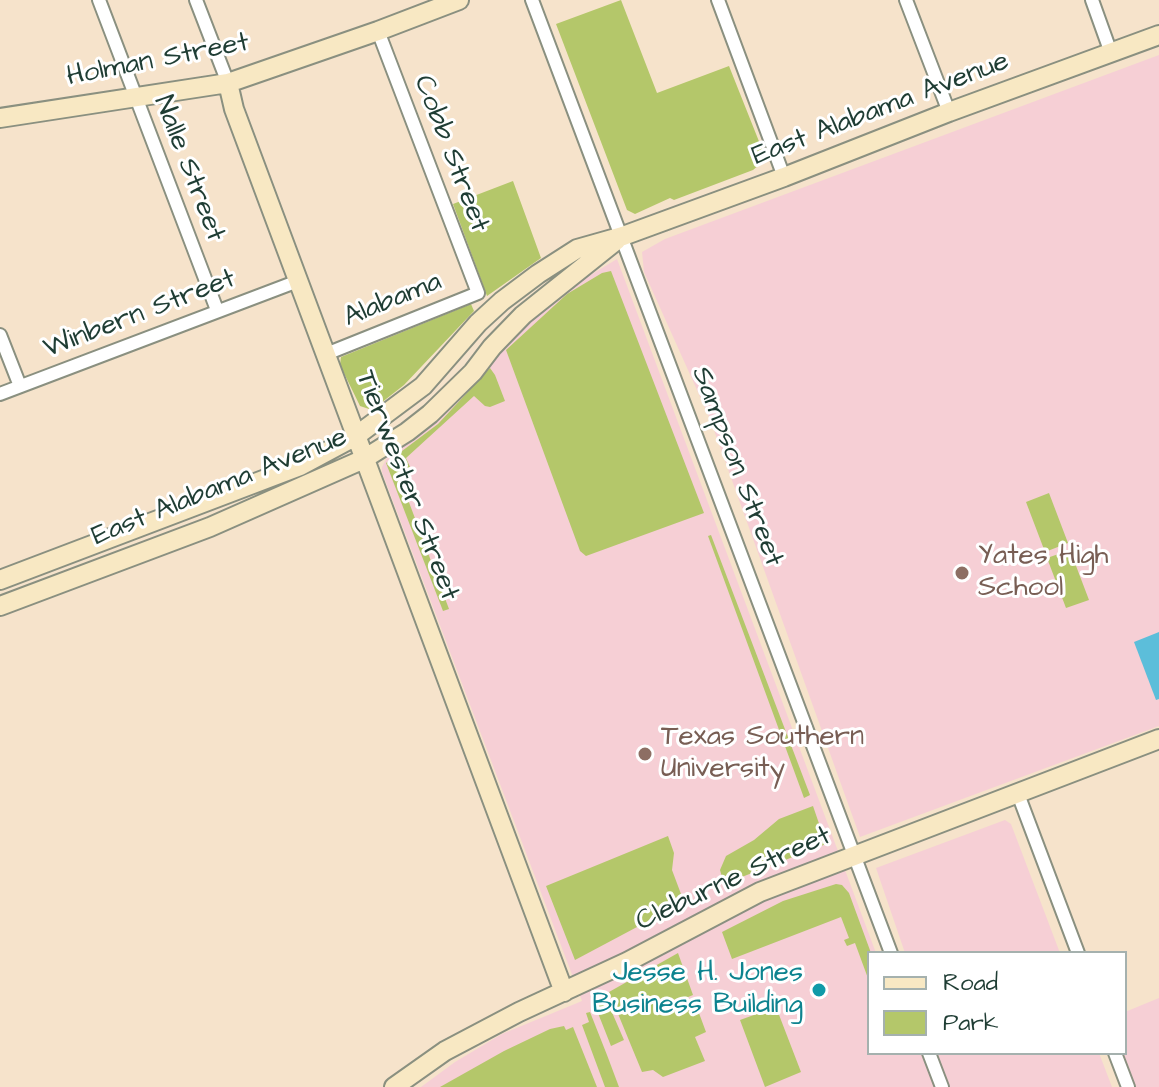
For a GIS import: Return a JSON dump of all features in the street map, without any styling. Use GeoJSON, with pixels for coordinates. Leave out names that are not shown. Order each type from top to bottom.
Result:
{"type":"FeatureCollection","features":[{"type":"Feature","properties":{"kind":"street","name":"Nalle Street"},"geometry":{"type":"LineString","coordinates":[[99,0],[217,310]]}},
{"type":"Feature","properties":{"kind":"street","name":"Tierwester Street"},"geometry":{"type":"LineString","coordinates":[[196,0],[564,992]]}},
{"type":"Feature","properties":{"kind":"street","name":"Holman Street"},"geometry":{"type":"LineString","coordinates":[[0,118],[228,83],[459,0]]}},
{"type":"Feature","properties":{"kind":"street","name":"Sampson Street"},"geometry":{"type":"LineString","coordinates":[[532,0],[890,951]]}},
{"type":"Feature","properties":{"kind":"street"},"geometry":{"type":"LineString","coordinates":[[718,0],[784,177]]}},
{"type":"Feature","properties":{"kind":"street"},"geometry":{"type":"LineString","coordinates":[[906,0],[949,112]]}},
{"type":"Feature","properties":{"kind":"street"},"geometry":{"type":"LineString","coordinates":[[1092,0],[1111,53]]}},
{"type":"Feature","properties":{"kind":"street","name":"Cobb Street"},"geometry":{"type":"LineString","coordinates":[[378,31],[478,293]]}},
{"type":"Feature","properties":{"kind":"street","name":"East Alabama Avenue"},"geometry":{"type":"LineString","coordinates":[[0,580],[300,466],[356,436],[423,386],[478,323],[538,274],[577,249],[623,236],[784,177],[1159,35]]}},
{"type":"Feature","properties":{"kind":"street","name":"East Alabama Avenue"},"geometry":{"type":"LineString","coordinates":[[0,606],[210,527],[364,459],[430,414],[473,372],[523,315],[623,236]]}},
{"type":"Feature","properties":{"kind":"street","name":"Winbern Street"},"geometry":{"type":"LineString","coordinates":[[0,394],[298,281]]}},
{"type":"Feature","properties":{"kind":"street","name":"Alabama"},"geometry":{"type":"LineString","coordinates":[[326,354],[478,293]]}},
{"type":"Feature","properties":{"kind":"street"},"geometry":{"type":"LineString","coordinates":[[0,335],[20,386]]}},
{"type":"Feature","properties":{"kind":"street","name":"Cleburne Street"},"geometry":{"type":"LineString","coordinates":[[394,1087],[445,1051],[760,892],[1159,739]]}},
{"type":"Feature","properties":{"kind":"street"},"geometry":{"type":"LineString","coordinates":[[1018,794],[1077,951]]}},
{"type":"Feature","properties":{"kind":"street"},"geometry":{"type":"LineString","coordinates":[[930,1055],[942,1087]]}},
{"type":"Feature","properties":{"kind":"street"},"geometry":{"type":"LineString","coordinates":[[1116,1055],[1128,1087]]}},
{"type":"Feature","properties":{"kind":"shaded area","name":"Yates High School"},"geometry":{"type":"Polygon","coordinates":[[[1159,55],[1159,726],[860,837],[710,419],[644,272],[642,252],[665,239],[1159,55]]]}},
{"type":"Feature","properties":{"kind":"shaded area","name":"Texas Southern University"},"geometry":{"type":"Polygon","coordinates":[[[617,259],[875,951],[867,951],[867,1055],[1100,1055],[1112,1087],[421,1087],[502,1034],[582,1001],[382,467],[389,454],[407,442],[513,335],[561,293],[617,259]]]}},
{"type":"Feature","properties":{"kind":"shaded area","name":"Texas Southern University"},"geometry":{"type":"Polygon","coordinates":[[[1005,820],[1011,824],[1059,951],[904,951],[876,868],[1005,820]]]}},
{"type":"Feature","properties":{"kind":"shaded area"},"geometry":{"type":"Polygon","coordinates":[[[1159,998],[1159,1087],[1136,1087],[1124,1055],[1127,1055],[1127,1011],[1159,998]]]}},
{"type":"Feature","properties":{"kind":"green space"},"geometry":{"type":"Polygon","coordinates":[[[621,0],[657,93],[729,66],[764,154],[756,157],[759,165],[753,170],[674,200],[670,198],[635,214],[627,210],[556,24],[621,0]]]}},
{"type":"Feature","properties":{"kind":"green space"},"geometry":{"type":"Polygon","coordinates":[[[513,181],[541,258],[487,296],[453,204],[513,181]]]}},
{"type":"Feature","properties":{"kind":"green space"},"geometry":{"type":"Polygon","coordinates":[[[611,271],[704,513],[586,556],[580,551],[506,350],[567,294],[611,271]]]}},
{"type":"Feature","properties":{"kind":"green space"},"geometry":{"type":"Polygon","coordinates":[[[471,304],[474,311],[404,385],[372,410],[360,406],[340,365],[341,357],[471,304]]]}},
{"type":"Feature","properties":{"kind":"green space"},"geometry":{"type":"Polygon","coordinates":[[[490,368],[505,401],[490,407],[474,396],[406,458],[410,467],[398,473],[449,609],[443,611],[386,463],[438,424],[490,368]]]}},
{"type":"Feature","properties":{"kind":"green space"},"geometry":{"type":"Polygon","coordinates":[[[1049,493],[1068,543],[1045,552],[1026,502],[1049,493]]]}},
{"type":"Feature","properties":{"kind":"green space"},"geometry":{"type":"Polygon","coordinates":[[[711,535],[810,795],[804,798],[708,536],[711,535]]]}},
{"type":"Feature","properties":{"kind":"green space"},"geometry":{"type":"Polygon","coordinates":[[[1070,550],[1089,600],[1066,608],[1047,558],[1070,550]]]}},
{"type":"Feature","properties":{"kind":"green space"},"geometry":{"type":"Polygon","coordinates":[[[813,806],[826,844],[724,884],[720,870],[726,856],[754,840],[779,819],[813,806]]]}},
{"type":"Feature","properties":{"kind":"green space"},"geometry":{"type":"Polygon","coordinates":[[[668,836],[674,853],[672,870],[684,902],[575,960],[546,886],[668,836]]]}},
{"type":"Feature","properties":{"kind":"green space"},"geometry":{"type":"Polygon","coordinates":[[[836,884],[842,885],[849,893],[870,951],[867,951],[867,976],[855,943],[847,946],[844,940],[849,938],[841,917],[732,959],[722,932],[783,901],[836,884]]]}},
{"type":"Feature","properties":{"kind":"green space"},"geometry":{"type":"Polygon","coordinates":[[[678,953],[693,995],[681,1000],[684,1009],[696,1005],[706,1032],[695,1037],[705,1061],[663,1077],[653,1070],[642,1072],[609,992],[678,953]]]}},
{"type":"Feature","properties":{"kind":"green space"},"geometry":{"type":"Polygon","coordinates":[[[604,994],[624,1040],[611,1046],[594,1003],[604,994]]]}},
{"type":"Feature","properties":{"kind":"green space"},"geometry":{"type":"Polygon","coordinates":[[[776,1007],[801,1072],[765,1087],[740,1020],[776,1007]]]}},
{"type":"Feature","properties":{"kind":"green space"},"geometry":{"type":"Polygon","coordinates":[[[590,1012],[619,1087],[605,1087],[582,1025],[589,1022],[586,1013],[590,1012]]]}},
{"type":"Feature","properties":{"kind":"green space"},"geometry":{"type":"Polygon","coordinates":[[[564,1026],[566,1030],[573,1027],[597,1087],[440,1087],[504,1051],[550,1029],[564,1026]]]}},
{"type":"Feature","properties":{"kind":"water"},"geometry":{"type":"Polygon","coordinates":[[[1159,632],[1159,699],[1156,700],[1134,642],[1159,632]]]}},
{"type":"Feature","properties":{"kind":"place","name":"Yates High School"},"geometry":{"type":"Point","coordinates":[962,573]}},
{"type":"Feature","properties":{"kind":"place","name":"Texas Southern University"},"geometry":{"type":"Point","coordinates":[645,754]}},
{"type":"Feature","properties":{"kind":"place","name":"Jesse H. Jones Business Building"},"geometry":{"type":"Point","coordinates":[819,990]}}]}
